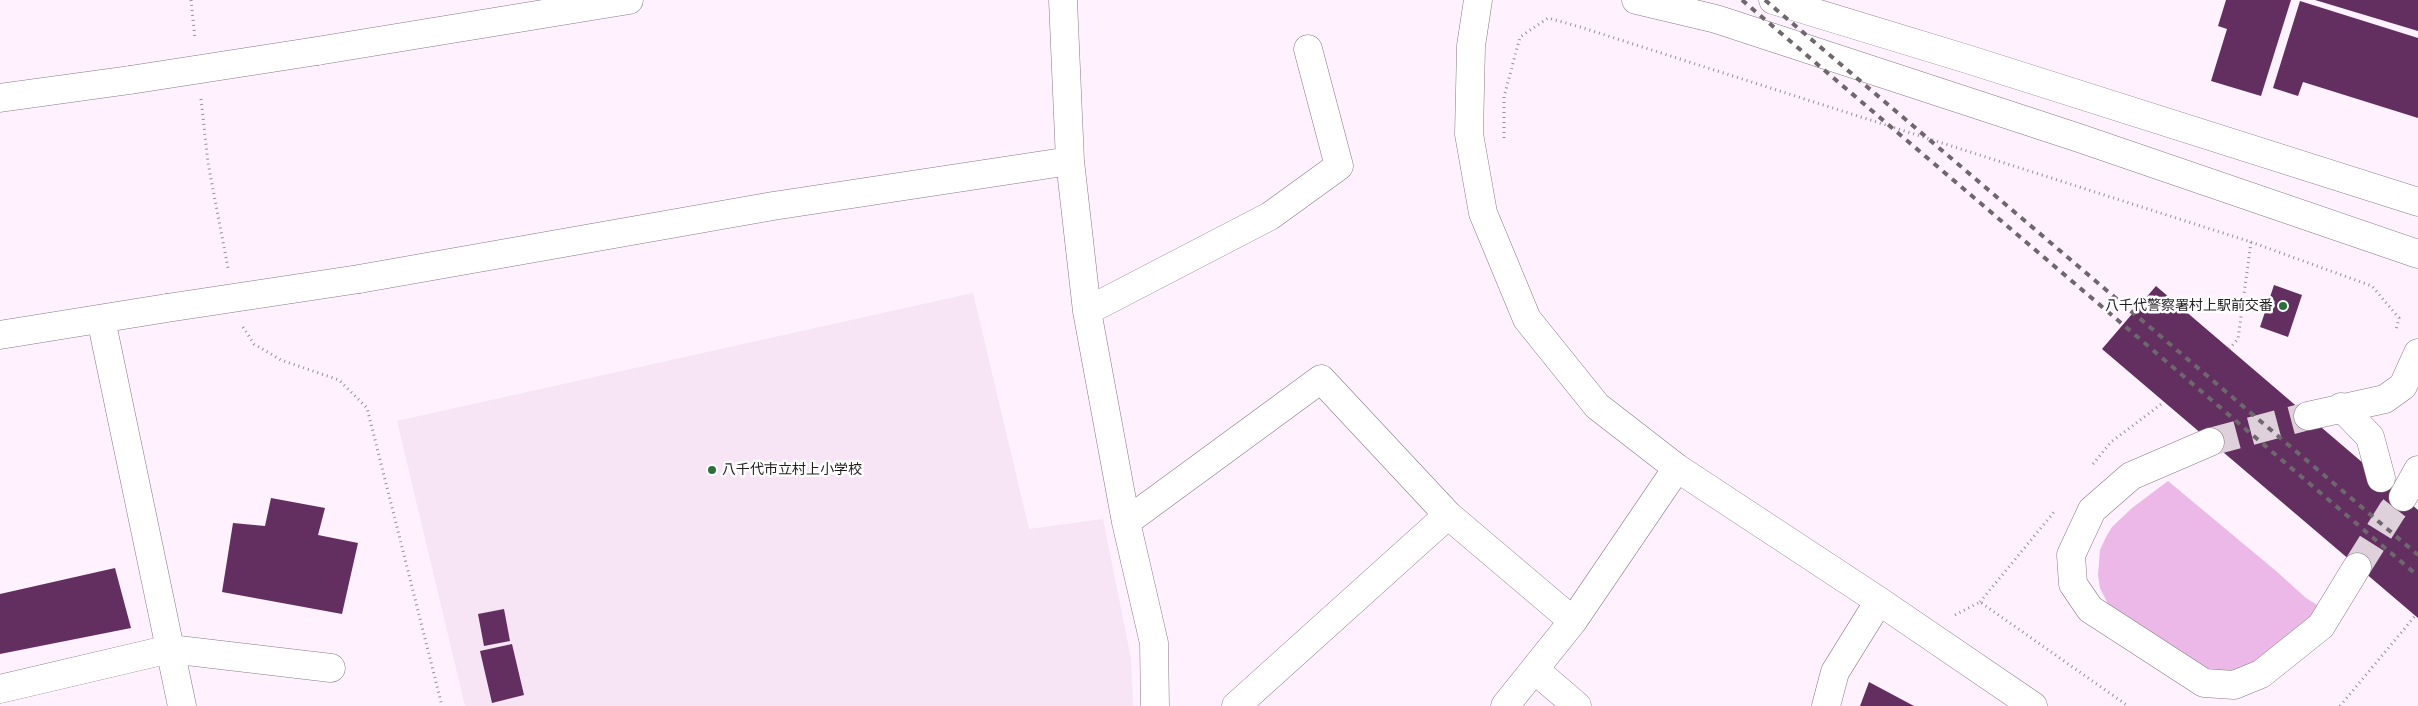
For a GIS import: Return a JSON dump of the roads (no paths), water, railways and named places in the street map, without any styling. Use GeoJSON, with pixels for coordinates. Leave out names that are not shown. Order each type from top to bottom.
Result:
{"type":"FeatureCollection","features":[{"type":"Feature","properties":{"kind":"street"},"geometry":{"type":"LineString","coordinates":[[0,98],[317,51],[630,0]]}},
{"type":"Feature","properties":{"kind":"street"},"geometry":{"type":"LineString","coordinates":[[1063,0],[1067,54],[1070,161],[1087,311],[1126,522],[1154,643],[1156,706]]}},
{"type":"Feature","properties":{"kind":"street"},"geometry":{"type":"LineString","coordinates":[[1478,0],[1471,46],[1469,134],[1483,213],[1527,319],[1597,406],[1676,468],[1879,601],[2033,706]]}},
{"type":"Feature","properties":{"kind":"street"},"geometry":{"type":"LineString","coordinates":[[1636,0],[1716,19],[2079,138],[2418,254]]}},
{"type":"Feature","properties":{"kind":"street"},"geometry":{"type":"LineString","coordinates":[[1773,0],[1967,59],[2418,202]]}},
{"type":"Feature","properties":{"kind":"street"},"geometry":{"type":"LineString","coordinates":[[1087,311],[1270,216],[1340,166],[1308,49]]}},
{"type":"Feature","properties":{"kind":"street"},"geometry":{"type":"LineString","coordinates":[[0,334],[359,279],[773,206],[1070,161]]}},
{"type":"Feature","properties":{"kind":"street"},"geometry":{"type":"LineString","coordinates":[[101,319],[182,706]]}},
{"type":"Feature","properties":{"kind":"street"},"geometry":{"type":"LineString","coordinates":[[2308,416],[2341,407],[2385,399],[2403,386],[2418,352]]}},
{"type":"Feature","properties":{"kind":"street"},"geometry":{"type":"LineString","coordinates":[[1126,522],[1321,379],[1448,515],[1573,621]]}},
{"type":"Feature","properties":{"kind":"street"},"geometry":{"type":"LineString","coordinates":[[2341,407],[2370,436],[2382,478]]}},
{"type":"Feature","properties":{"kind":"street"},"geometry":{"type":"LineString","coordinates":[[2210,442],[2131,476],[2092,510],[2071,555],[2073,584],[2090,609],[2204,683],[2234,685],[2261,674],[2320,626],[2357,567]]}},
{"type":"Feature","properties":{"kind":"street"},"geometry":{"type":"LineString","coordinates":[[1505,706],[1573,621],[1676,468]]}},
{"type":"Feature","properties":{"kind":"street"},"geometry":{"type":"LineString","coordinates":[[2403,497],[2418,470]]}},
{"type":"Feature","properties":{"kind":"street"},"geometry":{"type":"LineString","coordinates":[[1236,706],[1448,515]]}},
{"type":"Feature","properties":{"kind":"street"},"geometry":{"type":"LineString","coordinates":[[1826,706],[1835,672],[1879,601]]}},
{"type":"Feature","properties":{"kind":"street"},"geometry":{"type":"LineString","coordinates":[[0,689],[170,649],[331,668]]}},
{"type":"Feature","properties":{"kind":"street"},"geometry":{"type":"LineString","coordinates":[[1535,670],[1577,706]]}},
{"type":"Feature","properties":{"kind":"tunnel"},"geometry":{"type":"LineString","coordinates":[[2210,442],[2308,416]]}},
{"type":"Feature","properties":{"kind":"tunnel"},"geometry":{"type":"LineString","coordinates":[[2357,567],[2392,511],[2403,497]]}},
{"type":"Feature","properties":{"kind":"railway"},"geometry":{"type":"LineString","coordinates":[[1742,0],[2418,576]]}},
{"type":"Feature","properties":{"kind":"railway"},"geometry":{"type":"LineString","coordinates":[[1765,0],[2418,555]]}},
{"type":"Feature","properties":{"kind":"place","name":"八千代警察署村上駅前交番"},"geometry":{"type":"Point","coordinates":[2283,306]}},
{"type":"Feature","properties":{"kind":"place","name":"八千代市立村上小学校"},"geometry":{"type":"Point","coordinates":[712,470]}}]}
